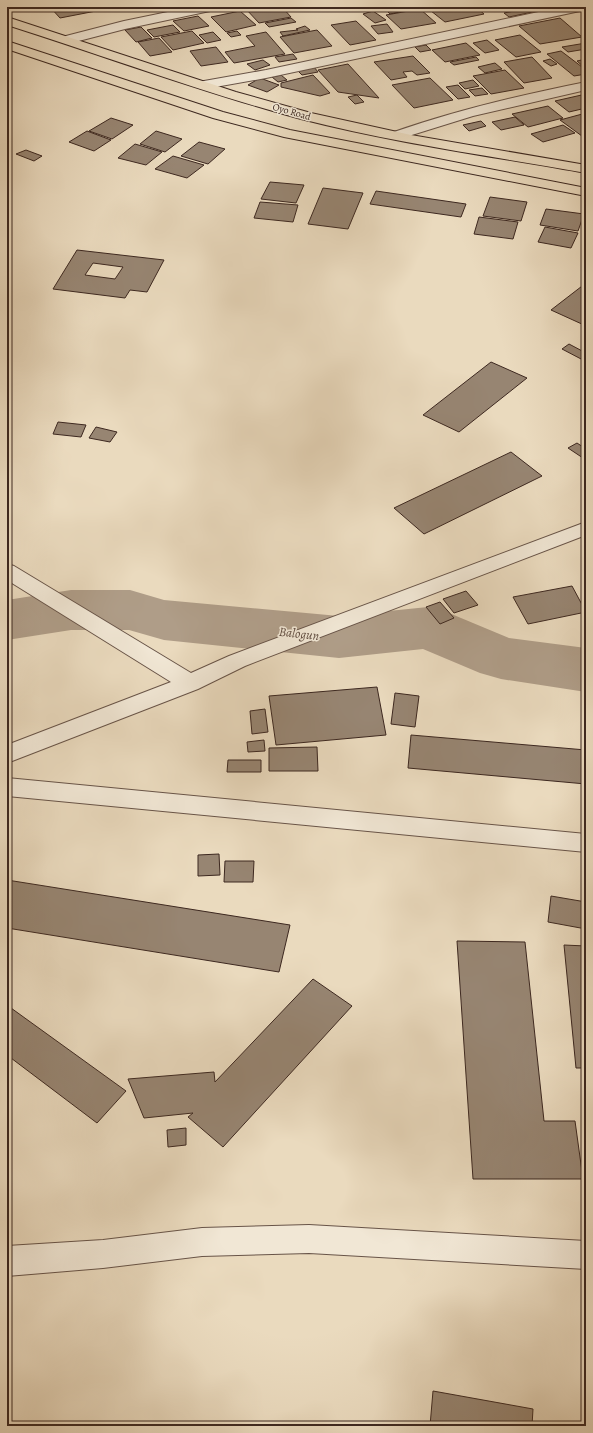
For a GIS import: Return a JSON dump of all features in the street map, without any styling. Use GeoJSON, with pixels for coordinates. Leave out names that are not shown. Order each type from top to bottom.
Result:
{"type":"FeatureCollection","features":[{"type":"Feature","properties":{"kind":"main road","name":"Oyo Road"},"geometry":{"type":"LineString","coordinates":[[7,21],[204,85],[307,116],[399,136],[586,168]]}},
{"type":"Feature","properties":{"kind":"main road","name":"Oyo Road"},"geometry":{"type":"LineString","coordinates":[[7,45],[218,115],[289,134],[586,192]]}},
{"type":"Feature","properties":{"kind":"street"},"geometry":{"type":"LineString","coordinates":[[67,40],[131,23],[210,7]]}},
{"type":"Feature","properties":{"kind":"street"},"geometry":{"type":"LineString","coordinates":[[204,85],[266,74],[572,8],[586,20]]}},
{"type":"Feature","properties":{"kind":"street"},"geometry":{"type":"LineString","coordinates":[[399,136],[430,124],[463,114],[586,86]]}},
{"type":"Feature","properties":{"kind":"street"},"geometry":{"type":"LineString","coordinates":[[7,754],[190,683],[237,661],[586,528]]}},
{"type":"Feature","properties":{"kind":"street"},"geometry":{"type":"LineString","coordinates":[[7,571],[190,683]]}},
{"type":"Feature","properties":{"kind":"street"},"geometry":{"type":"LineString","coordinates":[[7,787],[586,843]]}},
{"type":"Feature","properties":{"kind":"street"},"geometry":{"type":"LineString","coordinates":[[7,1261],[103,1254],[202,1242],[309,1239],[586,1255]]}},
{"type":"Feature","properties":{"kind":"building"},"geometry":{"type":"Polygon","coordinates":[[[50,7],[92,7],[96,11],[60,18],[50,7]]]}},
{"type":"Feature","properties":{"kind":"building"},"geometry":{"type":"Polygon","coordinates":[[[282,7],[291,17],[259,23],[245,8],[282,7]]]}},
{"type":"Feature","properties":{"kind":"building"},"geometry":{"type":"Polygon","coordinates":[[[413,7],[415,9],[390,14],[386,10],[413,7]]]}},
{"type":"Feature","properties":{"kind":"building"},"geometry":{"type":"Polygon","coordinates":[[[426,7],[476,7],[484,14],[445,22],[426,7]]]}},
{"type":"Feature","properties":{"kind":"building"},"geometry":{"type":"Polygon","coordinates":[[[535,7],[542,10],[509,17],[504,13],[535,7]]]}},
{"type":"Feature","properties":{"kind":"building"},"geometry":{"type":"Polygon","coordinates":[[[420,9],[436,23],[401,29],[386,15],[420,9]]]}},
{"type":"Feature","properties":{"kind":"building"},"geometry":{"type":"Polygon","coordinates":[[[240,11],[256,25],[226,32],[211,17],[240,11]]]}},
{"type":"Feature","properties":{"kind":"building"},"geometry":{"type":"Polygon","coordinates":[[[373,11],[386,20],[375,23],[363,14],[373,11]]]}},
{"type":"Feature","properties":{"kind":"building"},"geometry":{"type":"Polygon","coordinates":[[[198,16],[209,26],[184,31],[173,21],[198,16]]]}},
{"type":"Feature","properties":{"kind":"building"},"geometry":{"type":"Polygon","coordinates":[[[291,18],[296,22],[269,27],[265,23],[291,18]]]}},
{"type":"Feature","properties":{"kind":"building"},"geometry":{"type":"Polygon","coordinates":[[[560,18],[582,37],[540,44],[519,26],[560,18]]]}},
{"type":"Feature","properties":{"kind":"building"},"geometry":{"type":"Polygon","coordinates":[[[356,21],[376,40],[350,45],[331,25],[356,21]]]}},
{"type":"Feature","properties":{"kind":"building"},"geometry":{"type":"Polygon","coordinates":[[[387,24],[393,32],[378,34],[371,26],[387,24]]]}},
{"type":"Feature","properties":{"kind":"building"},"geometry":{"type":"Polygon","coordinates":[[[173,25],[180,32],[154,37],[147,30],[173,25]]]}},
{"type":"Feature","properties":{"kind":"building"},"geometry":{"type":"Polygon","coordinates":[[[305,26],[310,30],[283,36],[280,32],[298,30],[296,29],[305,26]]]}},
{"type":"Feature","properties":{"kind":"building"},"geometry":{"type":"Polygon","coordinates":[[[141,27],[152,38],[136,42],[125,30],[141,27]]]}},
{"type":"Feature","properties":{"kind":"building"},"geometry":{"type":"Polygon","coordinates":[[[317,30],[332,46],[294,53],[280,37],[317,30]]]}},
{"type":"Feature","properties":{"kind":"building"},"geometry":{"type":"Polygon","coordinates":[[[192,31],[204,43],[173,50],[161,37],[192,31]]]}},
{"type":"Feature","properties":{"kind":"building"},"geometry":{"type":"Polygon","coordinates":[[[237,31],[241,35],[231,37],[227,33],[237,31]]]}},
{"type":"Feature","properties":{"kind":"building"},"geometry":{"type":"Polygon","coordinates":[[[213,32],[221,40],[207,43],[199,35],[213,32]]]}},
{"type":"Feature","properties":{"kind":"building"},"geometry":{"type":"Polygon","coordinates":[[[266,32],[285,54],[234,63],[225,52],[255,46],[246,36],[266,32]]]}},
{"type":"Feature","properties":{"kind":"building"},"geometry":{"type":"Polygon","coordinates":[[[520,35],[541,52],[516,57],[495,40],[520,35]]]}},
{"type":"Feature","properties":{"kind":"building"},"geometry":{"type":"Polygon","coordinates":[[[159,38],[172,52],[150,56],[138,42],[159,38]]]}},
{"type":"Feature","properties":{"kind":"building"},"geometry":{"type":"Polygon","coordinates":[[[487,40],[499,50],[485,53],[473,43],[487,40]]]}},
{"type":"Feature","properties":{"kind":"building"},"geometry":{"type":"Polygon","coordinates":[[[466,43],[480,55],[445,62],[432,50],[466,43]]]}},
{"type":"Feature","properties":{"kind":"building"},"geometry":{"type":"Polygon","coordinates":[[[586,43],[586,49],[568,52],[562,47],[586,43]]]}},
{"type":"Feature","properties":{"kind":"building"},"geometry":{"type":"Polygon","coordinates":[[[426,45],[431,50],[420,52],[415,47],[426,45]]]}},
{"type":"Feature","properties":{"kind":"building"},"geometry":{"type":"Polygon","coordinates":[[[216,47],[228,62],[201,66],[190,51],[216,47]]]}},
{"type":"Feature","properties":{"kind":"building"},"geometry":{"type":"Polygon","coordinates":[[[561,51],[586,70],[586,74],[574,76],[547,54],[561,51]]]}},
{"type":"Feature","properties":{"kind":"building"},"geometry":{"type":"Polygon","coordinates":[[[293,54],[297,59],[279,62],[275,57],[293,54]]]}},
{"type":"Feature","properties":{"kind":"building"},"geometry":{"type":"Polygon","coordinates":[[[413,56],[430,73],[417,75],[412,71],[403,72],[407,77],[391,80],[374,62],[413,56]]]}},
{"type":"Feature","properties":{"kind":"building"},"geometry":{"type":"Polygon","coordinates":[[[476,57],[479,60],[454,65],[450,62],[476,57]]]}},
{"type":"Feature","properties":{"kind":"building"},"geometry":{"type":"Polygon","coordinates":[[[532,57],[552,78],[524,83],[504,62],[532,57]]]}},
{"type":"Feature","properties":{"kind":"building"},"geometry":{"type":"Polygon","coordinates":[[[550,59],[557,64],[551,66],[543,61],[550,59]]]}},
{"type":"Feature","properties":{"kind":"building"},"geometry":{"type":"Polygon","coordinates":[[[586,59],[586,69],[577,61],[586,59]]]}},
{"type":"Feature","properties":{"kind":"building"},"geometry":{"type":"Polygon","coordinates":[[[263,60],[270,65],[255,70],[247,64],[263,60]]]}},
{"type":"Feature","properties":{"kind":"building"},"geometry":{"type":"Polygon","coordinates":[[[495,63],[502,69],[485,73],[478,67],[495,63]]]}},
{"type":"Feature","properties":{"kind":"building"},"geometry":{"type":"Polygon","coordinates":[[[348,64],[379,98],[338,92],[318,70],[348,64]]]}},
{"type":"Feature","properties":{"kind":"building"},"geometry":{"type":"Polygon","coordinates":[[[314,67],[318,72],[302,75],[297,70],[314,67]]]}},
{"type":"Feature","properties":{"kind":"building"},"geometry":{"type":"Polygon","coordinates":[[[505,70],[524,88],[491,94],[473,76],[505,70]]]}},
{"type":"Feature","properties":{"kind":"building"},"geometry":{"type":"Polygon","coordinates":[[[281,75],[287,80],[278,82],[272,77],[281,75]]]}},
{"type":"Feature","properties":{"kind":"building"},"geometry":{"type":"Polygon","coordinates":[[[313,75],[330,93],[320,96],[281,87],[281,83],[313,75]]]}},
{"type":"Feature","properties":{"kind":"building"},"geometry":{"type":"Polygon","coordinates":[[[260,78],[279,85],[267,92],[248,85],[260,78]]]}},
{"type":"Feature","properties":{"kind":"building"},"geometry":{"type":"Polygon","coordinates":[[[430,78],[453,100],[414,108],[392,85],[430,78]]]}},
{"type":"Feature","properties":{"kind":"building"},"geometry":{"type":"Polygon","coordinates":[[[473,80],[479,86],[465,89],[459,83],[473,80]]]}},
{"type":"Feature","properties":{"kind":"building"},"geometry":{"type":"Polygon","coordinates":[[[458,85],[470,97],[458,99],[446,87],[458,85]]]}},
{"type":"Feature","properties":{"kind":"building"},"geometry":{"type":"Polygon","coordinates":[[[482,88],[488,94],[475,96],[469,90],[482,88]]]}},
{"type":"Feature","properties":{"kind":"building"},"geometry":{"type":"Polygon","coordinates":[[[586,94],[586,108],[569,112],[555,101],[586,94]]]}},
{"type":"Feature","properties":{"kind":"building"},"geometry":{"type":"Polygon","coordinates":[[[357,95],[364,102],[355,104],[348,97],[357,95]]]}},
{"type":"Feature","properties":{"kind":"building"},"geometry":{"type":"Polygon","coordinates":[[[548,106],[563,118],[528,127],[512,114],[548,106]]]}},
{"type":"Feature","properties":{"kind":"building"},"geometry":{"type":"Polygon","coordinates":[[[586,113],[586,139],[560,120],[586,113]]]}},
{"type":"Feature","properties":{"kind":"building"},"geometry":{"type":"Polygon","coordinates":[[[515,117],[524,125],[501,130],[492,122],[515,117]]]}},
{"type":"Feature","properties":{"kind":"building"},"geometry":{"type":"Polygon","coordinates":[[[111,118],[133,125],[112,139],[89,131],[111,118]]]}},
{"type":"Feature","properties":{"kind":"building"},"geometry":{"type":"Polygon","coordinates":[[[481,121],[486,126],[469,131],[463,125],[481,121]]]}},
{"type":"Feature","properties":{"kind":"building"},"geometry":{"type":"Polygon","coordinates":[[[563,125],[575,133],[543,142],[531,134],[563,125]]]}},
{"type":"Feature","properties":{"kind":"building"},"geometry":{"type":"Polygon","coordinates":[[[87,131],[111,140],[94,151],[69,142],[87,131]]]}},
{"type":"Feature","properties":{"kind":"building"},"geometry":{"type":"Polygon","coordinates":[[[156,131],[182,139],[165,152],[140,144],[156,131]]]}},
{"type":"Feature","properties":{"kind":"building"},"geometry":{"type":"Polygon","coordinates":[[[199,142],[225,149],[208,164],[181,156],[199,142]]]}},
{"type":"Feature","properties":{"kind":"building"},"geometry":{"type":"Polygon","coordinates":[[[135,144],[162,152],[146,165],[118,158],[135,144]]]}},
{"type":"Feature","properties":{"kind":"building"},"geometry":{"type":"Polygon","coordinates":[[[26,150],[42,156],[34,161],[16,154],[26,150]]]}},
{"type":"Feature","properties":{"kind":"building"},"geometry":{"type":"Polygon","coordinates":[[[173,156],[204,165],[187,178],[155,169],[173,156]]]}},
{"type":"Feature","properties":{"kind":"building"},"geometry":{"type":"Polygon","coordinates":[[[270,182],[304,185],[296,203],[261,199],[270,182]]]}},
{"type":"Feature","properties":{"kind":"building"},"geometry":{"type":"Polygon","coordinates":[[[323,188],[363,193],[348,229],[308,224],[323,188]]]}},
{"type":"Feature","properties":{"kind":"building"},"geometry":{"type":"Polygon","coordinates":[[[376,191],[466,204],[461,217],[370,204],[376,191]]]}},
{"type":"Feature","properties":{"kind":"building"},"geometry":{"type":"Polygon","coordinates":[[[490,197],[527,202],[521,221],[483,216],[490,197]]]}},
{"type":"Feature","properties":{"kind":"building"},"geometry":{"type":"Polygon","coordinates":[[[260,202],[298,205],[293,222],[254,218],[260,202]]]}},
{"type":"Feature","properties":{"kind":"building"},"geometry":{"type":"Polygon","coordinates":[[[546,209],[584,214],[578,231],[540,225],[546,209]]]}},
{"type":"Feature","properties":{"kind":"building"},"geometry":{"type":"Polygon","coordinates":[[[479,217],[518,222],[513,239],[474,234],[479,217]]]}},
{"type":"Feature","properties":{"kind":"building"},"geometry":{"type":"Polygon","coordinates":[[[545,227],[578,233],[571,248],[538,242],[545,227]]]}},
{"type":"Feature","properties":{"kind":"building"},"geometry":{"type":"Polygon","coordinates":[[[77,250],[164,260],[147,292],[130,290],[125,298],[53,289],[77,250]],[[93,263],[85,275],[115,279],[123,267],[93,263]]]}},
{"type":"Feature","properties":{"kind":"building"},"geometry":{"type":"Polygon","coordinates":[[[586,283],[586,324],[584,325],[551,310],[586,283]]]}},
{"type":"Feature","properties":{"kind":"building"},"geometry":{"type":"Polygon","coordinates":[[[569,344],[586,353],[586,359],[583,360],[562,349],[569,344]]]}},
{"type":"Feature","properties":{"kind":"building"},"geometry":{"type":"Polygon","coordinates":[[[491,362],[527,378],[459,432],[423,415],[491,362]]]}},
{"type":"Feature","properties":{"kind":"building"},"geometry":{"type":"Polygon","coordinates":[[[58,422],[86,425],[81,437],[53,434],[58,422]]]}},
{"type":"Feature","properties":{"kind":"building"},"geometry":{"type":"Polygon","coordinates":[[[96,427],[117,432],[110,442],[89,438],[96,427]]]}},
{"type":"Feature","properties":{"kind":"building"},"geometry":{"type":"Polygon","coordinates":[[[577,443],[586,449],[586,460],[568,448],[577,443]]]}},
{"type":"Feature","properties":{"kind":"building"},"geometry":{"type":"Polygon","coordinates":[[[511,452],[542,476],[424,534],[394,508],[511,452]]]}},
{"type":"Feature","properties":{"kind":"building"},"geometry":{"type":"Polygon","coordinates":[[[572,586],[586,612],[528,624],[513,597],[572,586]]]}},
{"type":"Feature","properties":{"kind":"building"},"geometry":{"type":"Polygon","coordinates":[[[466,591],[478,605],[454,613],[443,599],[466,591]]]}},
{"type":"Feature","properties":{"kind":"building"},"geometry":{"type":"Polygon","coordinates":[[[440,602],[454,618],[440,624],[426,607],[440,602]]]}},
{"type":"Feature","properties":{"kind":"building"},"geometry":{"type":"Polygon","coordinates":[[[377,687],[386,735],[276,745],[269,696],[377,687]]]}},
{"type":"Feature","properties":{"kind":"building"},"geometry":{"type":"Polygon","coordinates":[[[395,693],[419,696],[415,727],[391,724],[395,693]]]}},
{"type":"Feature","properties":{"kind":"building"},"geometry":{"type":"Polygon","coordinates":[[[265,709],[268,732],[252,734],[250,711],[265,709]]]}},
{"type":"Feature","properties":{"kind":"building"},"geometry":{"type":"Polygon","coordinates":[[[411,735],[586,750],[586,784],[408,768],[411,735]]]}},
{"type":"Feature","properties":{"kind":"building"},"geometry":{"type":"Polygon","coordinates":[[[264,740],[265,751],[248,752],[247,742],[264,740]]]}},
{"type":"Feature","properties":{"kind":"building"},"geometry":{"type":"Polygon","coordinates":[[[317,747],[318,771],[269,771],[269,748],[317,747]]]}},
{"type":"Feature","properties":{"kind":"building"},"geometry":{"type":"Polygon","coordinates":[[[228,760],[261,760],[261,772],[227,772],[228,760]]]}},
{"type":"Feature","properties":{"kind":"building"},"geometry":{"type":"Polygon","coordinates":[[[219,854],[220,875],[198,876],[198,855],[219,854]]]}},
{"type":"Feature","properties":{"kind":"building"},"geometry":{"type":"Polygon","coordinates":[[[225,861],[254,861],[253,882],[224,882],[225,861]]]}},
{"type":"Feature","properties":{"kind":"building"},"geometry":{"type":"Polygon","coordinates":[[[7,880],[290,925],[279,972],[7,928],[7,880]]]}},
{"type":"Feature","properties":{"kind":"building"},"geometry":{"type":"Polygon","coordinates":[[[551,896],[586,902],[586,929],[548,922],[551,896]]]}},
{"type":"Feature","properties":{"kind":"building"},"geometry":{"type":"Polygon","coordinates":[[[457,941],[525,942],[544,1121],[575,1121],[583,1179],[473,1179],[457,941]]]}},
{"type":"Feature","properties":{"kind":"building"},"geometry":{"type":"Polygon","coordinates":[[[564,945],[586,946],[586,1068],[576,1068],[564,945]]]}},
{"type":"Feature","properties":{"kind":"building"},"geometry":{"type":"Polygon","coordinates":[[[313,979],[352,1006],[223,1147],[188,1117],[193,1113],[144,1118],[128,1079],[214,1072],[215,1082],[313,979]]]}},
{"type":"Feature","properties":{"kind":"building"},"geometry":{"type":"Polygon","coordinates":[[[11,1008],[126,1091],[97,1123],[7,1055],[7,1012],[11,1008]]]}},
{"type":"Feature","properties":{"kind":"building"},"geometry":{"type":"Polygon","coordinates":[[[186,1128],[186,1145],[168,1147],[167,1130],[186,1128]]]}},
{"type":"Feature","properties":{"kind":"building"},"geometry":{"type":"Polygon","coordinates":[[[433,1391],[533,1409],[532,1426],[430,1426],[433,1391]]]}},
{"type":"Feature","properties":{"kind":"waterway","name":"Balogun"},"geometry":{"type":"LineString","coordinates":[[7,620],[71,610],[130,610],[164,620],[339,637],[428,628],[501,658],[586,670]]}}]}
